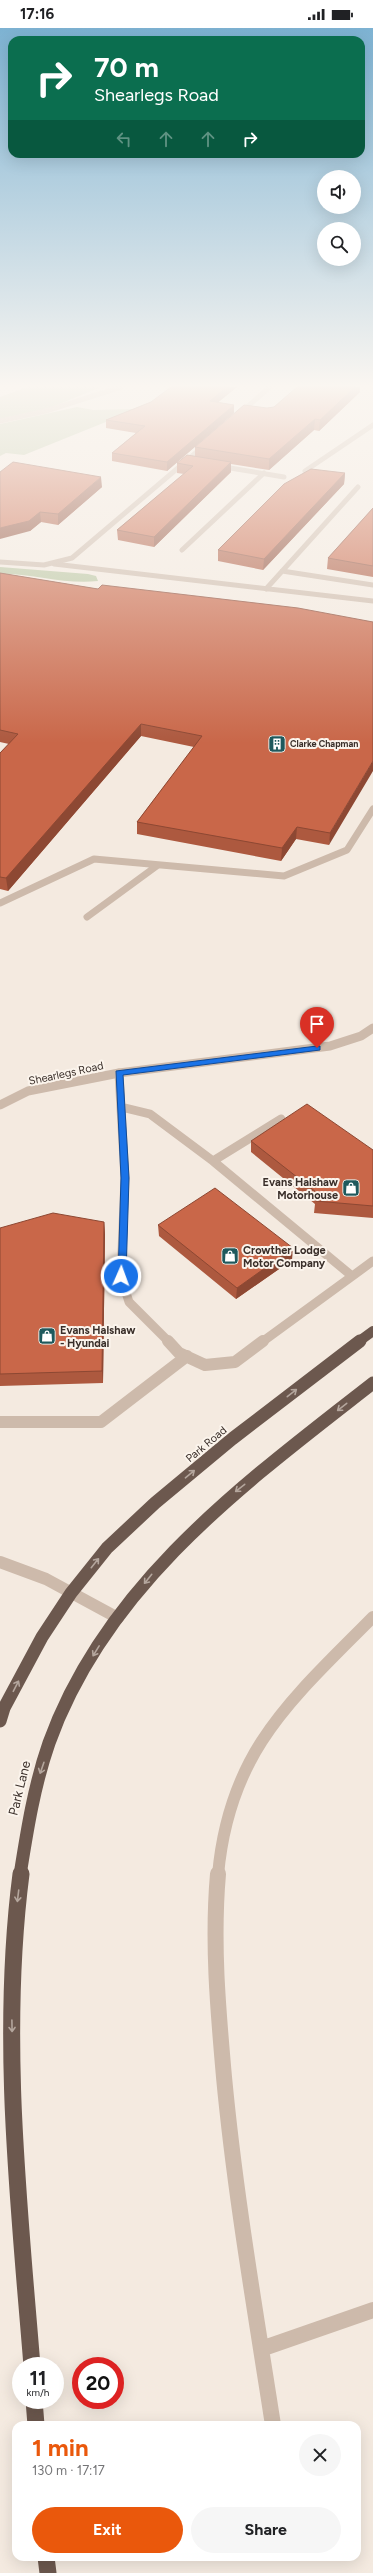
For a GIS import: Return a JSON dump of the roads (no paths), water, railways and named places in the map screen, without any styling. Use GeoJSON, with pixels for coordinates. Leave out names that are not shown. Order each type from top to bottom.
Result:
{"type":"FeatureCollection","features":[{"type":"Feature","properties":{"kind":"highway","name":"Park Road"},"geometry":{"type":"LineString","coordinates":[[71,1593],[107,1548],[155,1503],[232,1439],[373,1331]]}},
{"type":"Feature","properties":{"kind":"highway"},"geometry":{"type":"LineString","coordinates":[[118,1618],[150,1577],[185,1538],[226,1499],[373,1383]]}},
{"type":"Feature","properties":{"kind":"highway"},"geometry":{"type":"LineString","coordinates":[[0,1722],[24,1670],[71,1593]]}},
{"type":"Feature","properties":{"kind":"highway","name":"Park Lane"},"geometry":{"type":"LineString","coordinates":[[31,2357],[13,2102],[11,2002],[15,1924],[24,1849],[37,1781],[56,1726],[75,1686],[118,1618]]}},
{"type":"Feature","properties":{"kind":"highway"},"geometry":{"type":"LineString","coordinates":[[35,2409],[36,2421]]}},
{"type":"Feature","properties":{"kind":"highway"},"geometry":{"type":"LineString","coordinates":[[46,2561],[48,2573]]}},
{"type":"Feature","properties":{"kind":"street"},"geometry":{"type":"LineString","coordinates":[[54,564],[72,558],[133,506]]}},
{"type":"Feature","properties":{"kind":"street"},"geometry":{"type":"LineString","coordinates":[[182,550],[229,506]]}},
{"type":"Feature","properties":{"kind":"street"},"geometry":{"type":"LineString","coordinates":[[266,589],[341,506]]}},
{"type":"Feature","properties":{"kind":"street"},"geometry":{"type":"LineString","coordinates":[[0,562],[54,564],[373,601]]}},
{"type":"Feature","properties":{"kind":"street"},"geometry":{"type":"LineString","coordinates":[[282,571],[373,585]]}},
{"type":"Feature","properties":{"kind":"street"},"geometry":{"type":"LineString","coordinates":[[0,903],[94,859],[284,876],[347,850],[373,809]]}},
{"type":"Feature","properties":{"kind":"street"},"geometry":{"type":"LineString","coordinates":[[87,917],[158,865]]}},
{"type":"Feature","properties":{"kind":"street","name":"Shearlegs Road"},"geometry":{"type":"LineString","coordinates":[[0,1105],[28,1091],[119,1073],[330,1046],[361,1036],[373,1028]]}},
{"type":"Feature","properties":{"kind":"street"},"geometry":{"type":"LineString","coordinates":[[119,1073],[125,1178],[121,1276],[129,1302],[179,1353],[205,1365],[234,1362],[373,1261]]}},
{"type":"Feature","properties":{"kind":"street"},"geometry":{"type":"LineString","coordinates":[[121,1108],[150,1114],[213,1161],[352,1276]]}},
{"type":"Feature","properties":{"kind":"street"},"geometry":{"type":"LineString","coordinates":[[213,1161],[280,1119]]}},
{"type":"Feature","properties":{"kind":"street"},"geometry":{"type":"LineString","coordinates":[[0,1422],[101,1422],[186,1356]]}},
{"type":"Feature","properties":{"kind":"street"},"geometry":{"type":"LineString","coordinates":[[0,1562],[15,1566],[118,1618]]}},
{"type":"Feature","properties":{"kind":"street"},"geometry":{"type":"LineString","coordinates":[[272,2421],[230,2147],[217,1992],[215,1897],[226,1827],[241,1782],[255,1750],[281,1712],[373,1617]]}},
{"type":"Feature","properties":{"kind":"street"},"geometry":{"type":"LineString","coordinates":[[261,2349],[373,2310]]}},
{"type":"Feature","properties":{"kind":"place","name":"Clarke Chapman"},"geometry":{"type":"Point","coordinates":[277,744]}},
{"type":"Feature","properties":{"kind":"place","name":"Evans Halshaw Motorhouse"},"geometry":{"type":"Point","coordinates":[351,1188]}},
{"type":"Feature","properties":{"kind":"place","name":"Crowther Lodge Motor Company"},"geometry":{"type":"Point","coordinates":[230,1256]}},
{"type":"Feature","properties":{"kind":"place","name":"Evans Halshaw - Hyundai"},"geometry":{"type":"Point","coordinates":[47,1336]}}]}
